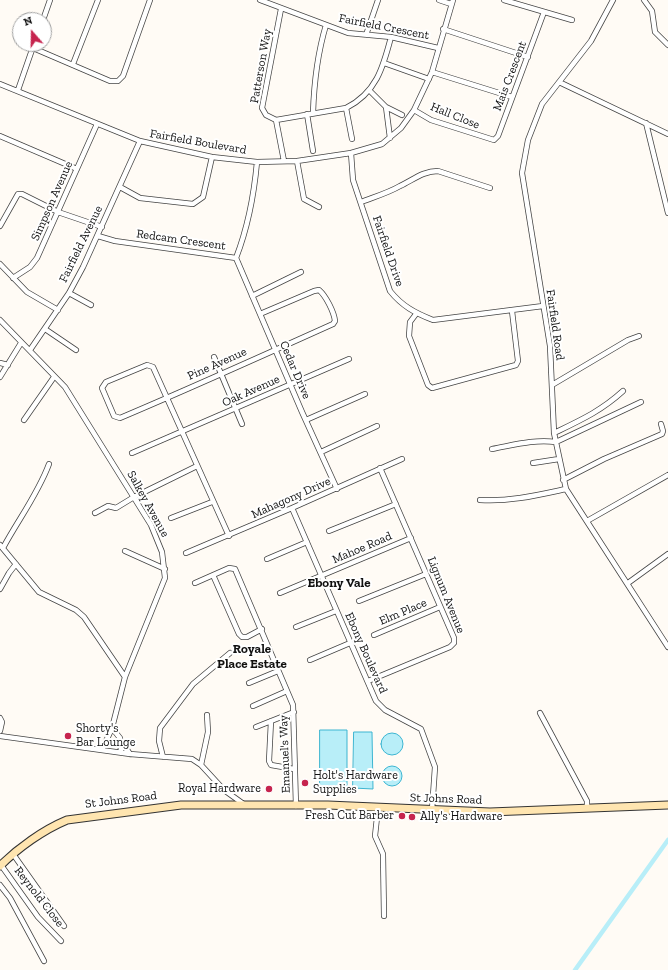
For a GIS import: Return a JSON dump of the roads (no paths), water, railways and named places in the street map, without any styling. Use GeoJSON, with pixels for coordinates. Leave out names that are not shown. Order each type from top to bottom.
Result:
{"type":"FeatureCollection","features":[{"type":"Feature","properties":{"kind":"main road","name":"St Johns Road"},"geometry":{"type":"LineString","coordinates":[[1,866],[13,854],[55,824],[76,817],[163,806],[328,805],[490,812],[668,805]]}},
{"type":"Feature","properties":{"kind":"street"},"geometry":{"type":"LineString","coordinates":[[46,12],[50,0]]}},
{"type":"Feature","properties":{"kind":"street"},"geometry":{"type":"LineString","coordinates":[[73,64],[98,0]]}},
{"type":"Feature","properties":{"kind":"street"},"geometry":{"type":"LineString","coordinates":[[47,52],[110,81],[118,81],[124,76],[150,0]]}},
{"type":"Feature","properties":{"kind":"street","name":"Fairfield Crescent"},"geometry":{"type":"LineString","coordinates":[[260,0],[348,33],[391,37],[438,48]]}},
{"type":"Feature","properties":{"kind":"street"},"geometry":{"type":"LineString","coordinates":[[366,35],[378,0]]}},
{"type":"Feature","properties":{"kind":"street"},"geometry":{"type":"LineString","coordinates":[[439,0],[452,2]]}},
{"type":"Feature","properties":{"kind":"street"},"geometry":{"type":"LineString","coordinates":[[504,0],[572,20]]}},
{"type":"Feature","properties":{"kind":"street","name":"Fairfield Road"},"geometry":{"type":"LineString","coordinates":[[613,0],[592,41],[542,104],[528,140],[522,173],[550,346],[554,433],[563,480],[566,489],[668,647]]}},
{"type":"Feature","properties":{"kind":"street"},"geometry":{"type":"LineString","coordinates":[[644,0],[652,11],[652,22],[655,32],[668,45]]}},
{"type":"Feature","properties":{"kind":"street","name":"Fairfield Boulevard"},"geometry":{"type":"LineString","coordinates":[[0,84],[18,90],[140,141],[212,157],[257,162],[297,161],[351,153],[373,148],[390,138],[401,128],[414,110],[432,72],[443,29],[452,2]]}},
{"type":"Feature","properties":{"kind":"street","name":"Patterson Way"},"geometry":{"type":"LineString","coordinates":[[276,120],[266,115],[262,108],[281,9]]}},
{"type":"Feature","properties":{"kind":"street","name":"Mais Crescent"},"geometry":{"type":"LineString","coordinates":[[489,140],[494,140],[498,136],[544,12]]}},
{"type":"Feature","properties":{"kind":"street"},"geometry":{"type":"LineString","coordinates":[[313,113],[314,81],[318,53],[326,26]]}},
{"type":"Feature","properties":{"kind":"street"},"geometry":{"type":"LineString","coordinates":[[443,29],[528,57]]}},
{"type":"Feature","properties":{"kind":"street"},"geometry":{"type":"LineString","coordinates":[[284,161],[276,120],[346,108],[356,103],[370,91],[384,62],[391,37]]}},
{"type":"Feature","properties":{"kind":"street"},"geometry":{"type":"LineString","coordinates":[[18,90],[32,52]]}},
{"type":"Feature","properties":{"kind":"street"},"geometry":{"type":"LineString","coordinates":[[384,62],[429,79]]}},
{"type":"Feature","properties":{"kind":"street"},"geometry":{"type":"LineString","coordinates":[[432,72],[512,97]]}},
{"type":"Feature","properties":{"kind":"street"},"geometry":{"type":"LineString","coordinates":[[558,82],[668,134]]}},
{"type":"Feature","properties":{"kind":"street"},"geometry":{"type":"LineString","coordinates":[[370,91],[386,107],[402,115]]}},
{"type":"Feature","properties":{"kind":"street"},"geometry":{"type":"LineString","coordinates":[[386,107],[390,138]]}},
{"type":"Feature","properties":{"kind":"street"},"geometry":{"type":"LineString","coordinates":[[346,108],[352,139]]}},
{"type":"Feature","properties":{"kind":"street","name":"Hall Close"},"geometry":{"type":"LineString","coordinates":[[414,110],[431,120],[489,140]]}},
{"type":"Feature","properties":{"kind":"street"},"geometry":{"type":"LineString","coordinates":[[307,114],[313,151]]}},
{"type":"Feature","properties":{"kind":"street","name":"Simpson Avenue"},"geometry":{"type":"LineString","coordinates":[[13,278],[30,266],[37,258],[97,124]]}},
{"type":"Feature","properties":{"kind":"street"},"geometry":{"type":"LineString","coordinates":[[646,124],[668,213]]}},
{"type":"Feature","properties":{"kind":"street"},"geometry":{"type":"LineString","coordinates":[[0,136],[77,168]]}},
{"type":"Feature","properties":{"kind":"street","name":"Fairfield Avenue"},"geometry":{"type":"LineString","coordinates":[[30,350],[69,293],[98,236],[140,141]]}},
{"type":"Feature","properties":{"kind":"street","name":"Fairfield Drive"},"geometry":{"type":"LineString","coordinates":[[351,153],[353,180],[390,291],[398,301],[416,314],[433,320],[543,306]]}},
{"type":"Feature","properties":{"kind":"street"},"geometry":{"type":"LineString","coordinates":[[120,187],[140,198],[193,204],[199,202],[203,197],[212,157]]}},
{"type":"Feature","properties":{"kind":"street"},"geometry":{"type":"LineString","coordinates":[[297,161],[304,199],[319,207]]}},
{"type":"Feature","properties":{"kind":"street","name":"Redcam Crescent"},"geometry":{"type":"LineString","coordinates":[[98,236],[115,241],[236,258],[244,238],[249,218],[257,162]]}},
{"type":"Feature","properties":{"kind":"street"},"geometry":{"type":"LineString","coordinates":[[361,202],[399,187],[418,176],[431,171],[438,171],[490,188]]}},
{"type":"Feature","properties":{"kind":"street"},"geometry":{"type":"LineString","coordinates":[[0,226],[18,194],[22,194],[58,212],[102,227]]}},
{"type":"Feature","properties":{"kind":"street","name":"Cedar Drive"},"geometry":{"type":"LineString","coordinates":[[236,258],[275,350],[337,488]]}},
{"type":"Feature","properties":{"kind":"street"},"geometry":{"type":"LineString","coordinates":[[0,264],[27,292],[58,310]]}},
{"type":"Feature","properties":{"kind":"street"},"geometry":{"type":"LineString","coordinates":[[252,296],[301,272]]}},
{"type":"Feature","properties":{"kind":"street","name":"Pine Avenue"},"geometry":{"type":"LineString","coordinates":[[168,398],[151,364],[103,384],[102,388],[114,416],[120,418],[168,398],[275,350],[332,324],[335,321],[334,316],[319,290],[260,314]]}},
{"type":"Feature","properties":{"kind":"street"},"geometry":{"type":"LineString","coordinates":[[69,293],[91,305]]}},
{"type":"Feature","properties":{"kind":"street"},"geometry":{"type":"LineString","coordinates":[[416,314],[410,322],[409,336],[428,385],[432,388],[516,365],[518,361],[512,311]]}},
{"type":"Feature","properties":{"kind":"street","name":"Salkey Avenue"},"geometry":{"type":"LineString","coordinates":[[0,320],[65,387],[151,525],[162,552],[166,578],[125,677],[112,728],[102,750]]}},
{"type":"Feature","properties":{"kind":"street"},"geometry":{"type":"LineString","coordinates":[[44,329],[76,350]]}},
{"type":"Feature","properties":{"kind":"street"},"geometry":{"type":"LineString","coordinates":[[552,385],[628,340],[639,336]]}},
{"type":"Feature","properties":{"kind":"street"},"geometry":{"type":"LineString","coordinates":[[0,378],[21,343]]}},
{"type":"Feature","properties":{"kind":"street"},"geometry":{"type":"LineString","coordinates":[[214,357],[242,424]]}},
{"type":"Feature","properties":{"kind":"street","name":"Oak Avenue"},"geometry":{"type":"LineString","coordinates":[[132,453],[349,359]]}},
{"type":"Feature","properties":{"kind":"street"},"geometry":{"type":"LineString","coordinates":[[0,363],[8,365]]}},
{"type":"Feature","properties":{"kind":"street"},"geometry":{"type":"LineString","coordinates":[[24,420],[54,377]]}},
{"type":"Feature","properties":{"kind":"street"},"geometry":{"type":"LineString","coordinates":[[554,433],[607,406],[623,391]]}},
{"type":"Feature","properties":{"kind":"street"},"geometry":{"type":"LineString","coordinates":[[306,420],[365,394]]}},
{"type":"Feature","properties":{"kind":"street"},"geometry":{"type":"LineString","coordinates":[[168,398],[228,536]]}},
{"type":"Feature","properties":{"kind":"street"},"geometry":{"type":"LineString","coordinates":[[492,449],[544,440],[556,442],[641,402]]}},
{"type":"Feature","properties":{"kind":"street"},"geometry":{"type":"LineString","coordinates":[[563,480],[604,459],[662,434],[664,431],[661,424]]}},
{"type":"Feature","properties":{"kind":"street"},"geometry":{"type":"LineString","coordinates":[[320,452],[378,426]]}},
{"type":"Feature","properties":{"kind":"street","name":"Mahagony Drive"},"geometry":{"type":"LineString","coordinates":[[186,553],[402,459]]}},
{"type":"Feature","properties":{"kind":"street"},"geometry":{"type":"LineString","coordinates":[[533,463],[559,459]]}},
{"type":"Feature","properties":{"kind":"street"},"geometry":{"type":"LineString","coordinates":[[49,464],[43,482],[2,547],[39,592],[76,610],[84,617],[125,677]]}},
{"type":"Feature","properties":{"kind":"street"},"geometry":{"type":"LineString","coordinates":[[95,513],[108,506],[116,508],[134,497],[197,466]]}},
{"type":"Feature","properties":{"kind":"street","name":"Lignum Avenue"},"geometry":{"type":"LineString","coordinates":[[368,681],[450,647],[454,643],[411,538],[380,468]]}},
{"type":"Feature","properties":{"kind":"street"},"geometry":{"type":"LineString","coordinates":[[587,521],[668,475]]}},
{"type":"Feature","properties":{"kind":"street"},"geometry":{"type":"LineString","coordinates":[[480,500],[493,501],[518,498],[566,489]]}},
{"type":"Feature","properties":{"kind":"street"},"geometry":{"type":"LineString","coordinates":[[171,518],[212,502]]}},
{"type":"Feature","properties":{"kind":"street"},"geometry":{"type":"LineString","coordinates":[[329,531],[396,504]]}},
{"type":"Feature","properties":{"kind":"street","name":"Ebony Boulevard"},"geometry":{"type":"LineString","coordinates":[[292,508],[376,701],[385,710],[421,729],[435,767],[432,810]]}},
{"type":"Feature","properties":{"kind":"street","name":"Mahoe Road"},"geometry":{"type":"LineString","coordinates":[[280,593],[411,538]]}},
{"type":"Feature","properties":{"kind":"street"},"geometry":{"type":"LineString","coordinates":[[267,559],[307,542]]}},
{"type":"Feature","properties":{"kind":"street"},"geometry":{"type":"LineString","coordinates":[[125,551],[165,569]]}},
{"type":"Feature","properties":{"kind":"street"},"geometry":{"type":"LineString","coordinates":[[628,583],[668,554]]}},
{"type":"Feature","properties":{"kind":"street"},"geometry":{"type":"LineString","coordinates":[[0,589],[12,568],[16,564]]}},
{"type":"Feature","properties":{"kind":"street","name":"Emanuel's Way"},"geometry":{"type":"LineString","coordinates":[[213,575],[229,568],[235,569],[262,629],[278,671],[288,691],[294,712],[294,769],[296,806]]}},
{"type":"Feature","properties":{"kind":"street"},"geometry":{"type":"LineString","coordinates":[[359,601],[426,574]]}},
{"type":"Feature","properties":{"kind":"street"},"geometry":{"type":"LineString","coordinates":[[195,583],[213,575],[238,634],[242,637],[247,637],[262,629]]}},
{"type":"Feature","properties":{"kind":"street","name":"Elm Place"},"geometry":{"type":"LineString","coordinates":[[374,635],[440,607]]}},
{"type":"Feature","properties":{"kind":"street"},"geometry":{"type":"LineString","coordinates":[[296,627],[336,611]]}},
{"type":"Feature","properties":{"kind":"street"},"geometry":{"type":"LineString","coordinates":[[310,660],[350,643]]}},
{"type":"Feature","properties":{"kind":"street"},"geometry":{"type":"LineString","coordinates":[[163,757],[159,741],[160,728],[193,684],[230,654]]}},
{"type":"Feature","properties":{"kind":"street"},"geometry":{"type":"LineString","coordinates":[[249,683],[278,671]]}},
{"type":"Feature","properties":{"kind":"street"},"geometry":{"type":"LineString","coordinates":[[253,706],[288,691]]}},
{"type":"Feature","properties":{"kind":"street"},"geometry":{"type":"LineString","coordinates":[[256,727],[294,712]]}},
{"type":"Feature","properties":{"kind":"street"},"geometry":{"type":"LineString","coordinates":[[540,713],[587,801],[587,808]]}},
{"type":"Feature","properties":{"kind":"street"},"geometry":{"type":"LineString","coordinates":[[201,765],[208,732],[207,715]]}},
{"type":"Feature","properties":{"kind":"street"},"geometry":{"type":"LineString","coordinates":[[0,718],[2,722],[0,731]]}},
{"type":"Feature","properties":{"kind":"street"},"geometry":{"type":"LineString","coordinates":[[271,721],[269,761],[271,765],[294,769]]}},
{"type":"Feature","properties":{"kind":"street"},"geometry":{"type":"LineString","coordinates":[[112,728],[130,754]]}},
{"type":"Feature","properties":{"kind":"street"},"geometry":{"type":"LineString","coordinates":[[0,736],[130,754],[192,759],[201,765],[224,790],[246,806]]}},
{"type":"Feature","properties":{"kind":"street"},"geometry":{"type":"LineString","coordinates":[[121,741],[121,752]]}},
{"type":"Feature","properties":{"kind":"street"},"geometry":{"type":"LineString","coordinates":[[378,808],[375,836],[382,854],[384,916]]}},
{"type":"Feature","properties":{"kind":"street"},"geometry":{"type":"LineString","coordinates":[[13,854],[64,926]]}},
{"type":"Feature","properties":{"kind":"street","name":"Reynold Close"},"geometry":{"type":"LineString","coordinates":[[1,866],[38,917],[60,940]]}},
{"type":"Feature","properties":{"kind":"street"},"geometry":{"type":"LineString","coordinates":[[0,885],[10,898],[44,962]]}},
{"type":"Feature","properties":{"kind":"water"},"geometry":{"type":"Polygon","coordinates":[[[320,730],[347,730],[347,786],[320,786],[320,730]]]}},
{"type":"Feature","properties":{"kind":"water"},"geometry":{"type":"Polygon","coordinates":[[[354,732],[372,732],[373,789],[353,788],[354,732]]]}},
{"type":"Feature","properties":{"kind":"water"},"geometry":{"type":"Polygon","coordinates":[[[392,733],[400,736],[403,744],[400,752],[392,755],[384,752],[381,744],[384,736],[392,733]]]}},
{"type":"Feature","properties":{"kind":"water"},"geometry":{"type":"Polygon","coordinates":[[[392,766],[399,769],[402,776],[399,783],[392,786],[385,783],[382,776],[385,769],[392,766]]]}},
{"type":"Feature","properties":{"kind":"waterway"},"geometry":{"type":"LineString","coordinates":[[575,970],[668,840]]}},
{"type":"Feature","properties":{"kind":"place","name":"Shorty's Bar Lounge"},"geometry":{"type":"Point","coordinates":[68,736]}},
{"type":"Feature","properties":{"kind":"place","name":"Holt's Hardware Supplies"},"geometry":{"type":"Point","coordinates":[305,783]}},
{"type":"Feature","properties":{"kind":"place","name":"Royal Hardware"},"geometry":{"type":"Point","coordinates":[269,789]}},
{"type":"Feature","properties":{"kind":"place","name":"Fresh Cut Barber"},"geometry":{"type":"Point","coordinates":[402,816]}},
{"type":"Feature","properties":{"kind":"place","name":"Ally's Hardware"},"geometry":{"type":"Point","coordinates":[412,817]}},
{"type":"Feature","properties":{"kind":"district","name":"Ebony Vale"},"geometry":{"type":"Point","coordinates":[339,583]}},
{"type":"Feature","properties":{"kind":"district","name":"Royale Place Estate"},"geometry":{"type":"Point","coordinates":[252,656]}}]}
